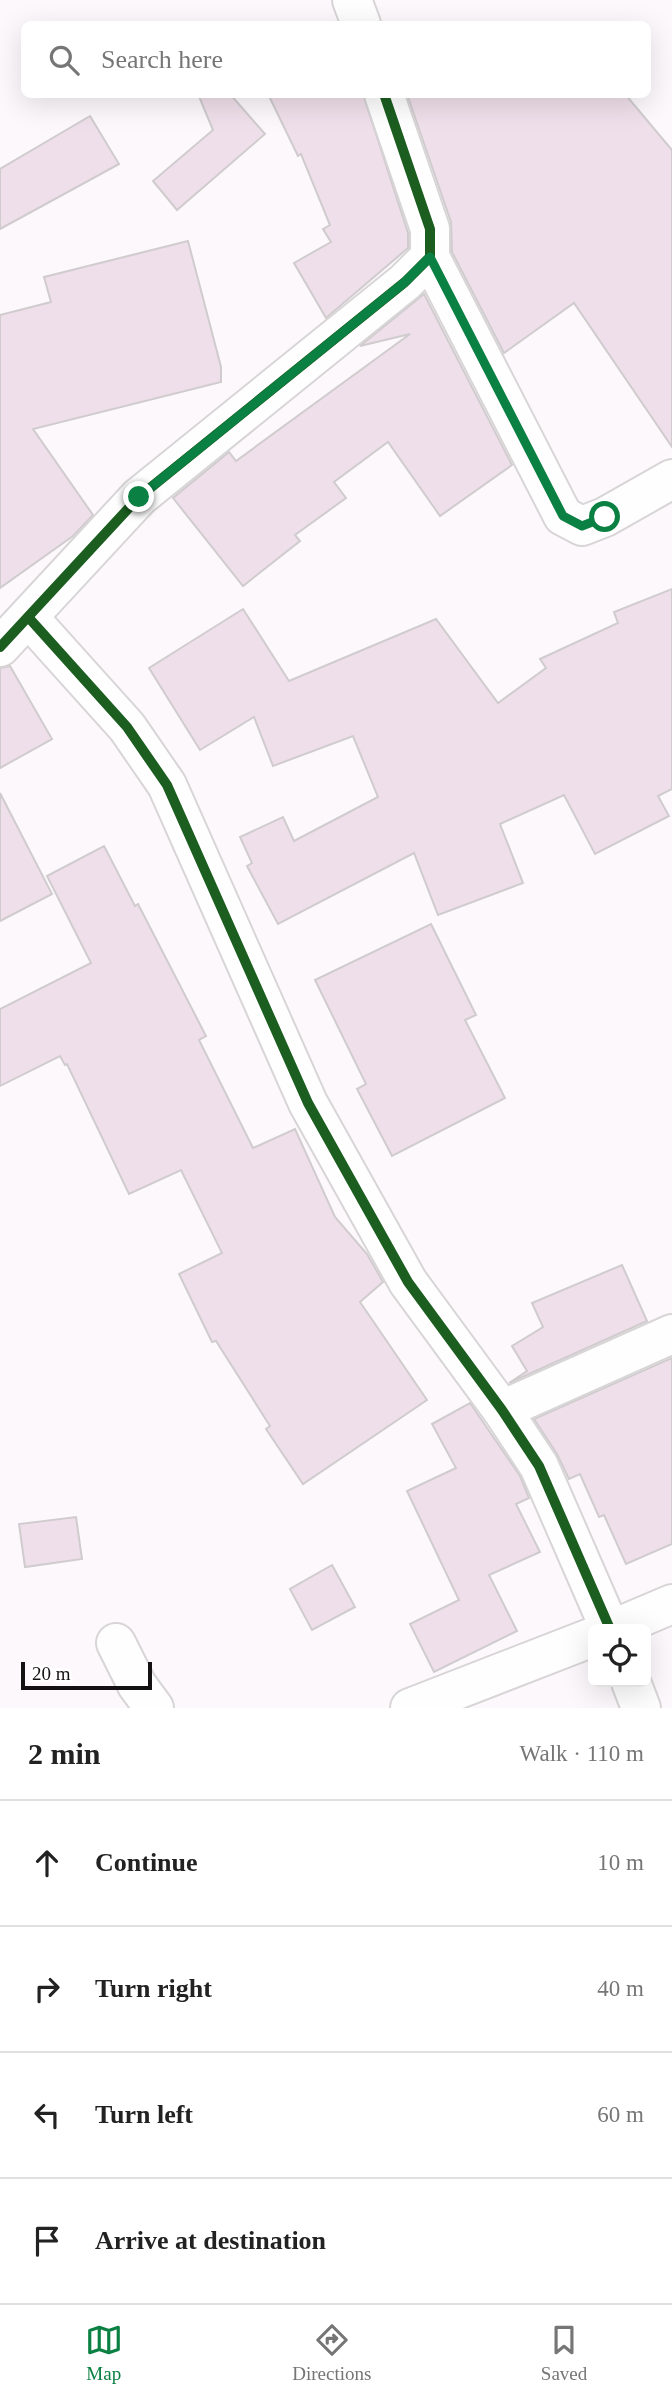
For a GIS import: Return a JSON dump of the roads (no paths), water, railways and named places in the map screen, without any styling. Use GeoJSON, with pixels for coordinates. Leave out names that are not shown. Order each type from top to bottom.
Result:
{"type":"FeatureCollection","features":[{"type":"Feature","properties":{"kind":"street"},"geometry":{"type":"LineString","coordinates":[[352,0],[360,21]]}},
{"type":"Feature","properties":{"kind":"street"},"geometry":{"type":"LineString","coordinates":[[385,98],[429,229],[430,257],[563,516],[582,526],[605,517],[672,479]]}},
{"type":"Feature","properties":{"kind":"street"},"geometry":{"type":"LineString","coordinates":[[0,647],[139,497],[405,282],[430,257]]}},
{"type":"Feature","properties":{"kind":"street"},"geometry":{"type":"LineString","coordinates":[[29,618],[127,727],[167,785],[308,1103],[408,1282],[502,1410],[539,1466],[609,1624]]}},
{"type":"Feature","properties":{"kind":"street"},"geometry":{"type":"LineString","coordinates":[[502,1410],[672,1334]]}},
{"type":"Feature","properties":{"kind":"street"},"geometry":{"type":"LineString","coordinates":[[623,1624],[672,1604]]}},
{"type":"Feature","properties":{"kind":"street"},"geometry":{"type":"LineString","coordinates":[[410,1708],[588,1639]]}},
{"type":"Feature","properties":{"kind":"street"},"geometry":{"type":"LineString","coordinates":[[116,1643],[137,1685],[154,1708]]}},
{"type":"Feature","properties":{"kind":"street"},"geometry":{"type":"LineString","coordinates":[[633,1687],[642,1708]]}}]}
